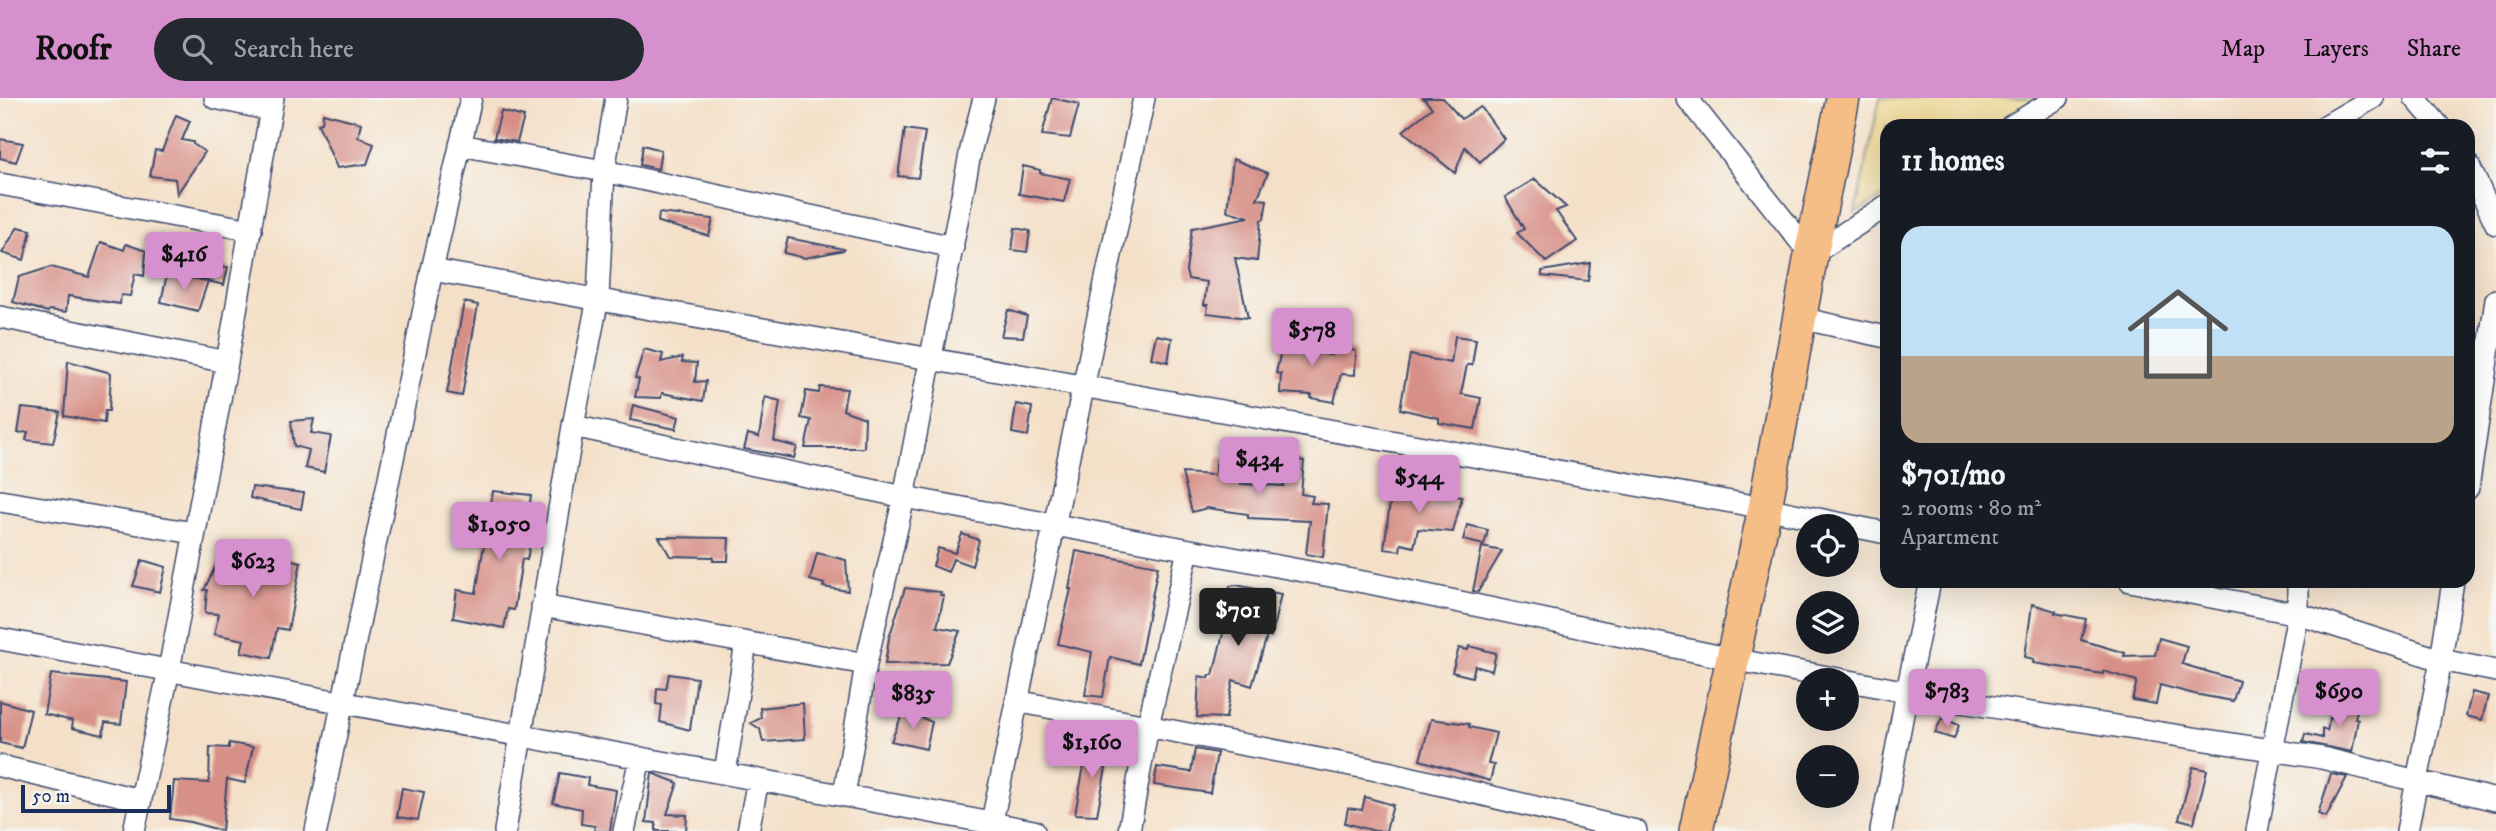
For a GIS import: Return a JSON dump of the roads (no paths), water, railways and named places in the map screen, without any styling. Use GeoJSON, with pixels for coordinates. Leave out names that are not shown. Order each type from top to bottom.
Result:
{"type":"FeatureCollection","features":[{"type":"Feature","properties":{"kind":"main road"},"geometry":{"type":"LineString","coordinates":[[1696,831],[1765,508],[1843,98]]}},
{"type":"Feature","properties":{"kind":"street"},"geometry":{"type":"LineString","coordinates":[[134,831],[169,670],[272,104],[215,98]]}},
{"type":"Feature","properties":{"kind":"street"},"geometry":{"type":"LineString","coordinates":[[316,831],[432,270],[471,98]]}},
{"type":"Feature","properties":{"kind":"street"},"geometry":{"type":"LineString","coordinates":[[505,831],[597,298],[604,171],[616,98]]}},
{"type":"Feature","properties":{"kind":"street"},"geometry":{"type":"LineString","coordinates":[[844,796],[866,664],[904,497],[971,149],[984,98]]}},
{"type":"Feature","properties":{"kind":"street"},"geometry":{"type":"LineString","coordinates":[[990,827],[1144,98]]}},
{"type":"Feature","properties":{"kind":"street"},"geometry":{"type":"LineString","coordinates":[[1687,98],[1811,255],[1880,210]]}},
{"type":"Feature","properties":{"kind":"street"},"geometry":{"type":"LineString","coordinates":[[2023,119],[2058,98]]}},
{"type":"Feature","properties":{"kind":"street"},"geometry":{"type":"LineString","coordinates":[[2337,119],[2373,98]]}},
{"type":"Feature","properties":{"kind":"street"},"geometry":{"type":"LineString","coordinates":[[2415,98],[2433,119]]}},
{"type":"Feature","properties":{"kind":"street"},"geometry":{"type":"LineString","coordinates":[[460,145],[604,171],[953,247]]}},
{"type":"Feature","properties":{"kind":"street"},"geometry":{"type":"LineString","coordinates":[[2475,178],[2496,224]]}},
{"type":"Feature","properties":{"kind":"street"},"geometry":{"type":"LineString","coordinates":[[0,184],[251,230]]}},
{"type":"Feature","properties":{"kind":"street"},"geometry":{"type":"LineString","coordinates":[[432,270],[1765,508],[1880,532]]}},
{"type":"Feature","properties":{"kind":"street"},"geometry":{"type":"LineString","coordinates":[[2475,450],[2491,364],[2496,300]]}},
{"type":"Feature","properties":{"kind":"street"},"geometry":{"type":"LineString","coordinates":[[0,317],[227,362]]}},
{"type":"Feature","properties":{"kind":"street"},"geometry":{"type":"LineString","coordinates":[[1800,318],[1880,336]]}},
{"type":"Feature","properties":{"kind":"street"},"geometry":{"type":"LineString","coordinates":[[573,426],[904,497],[1387,587],[1732,659],[1907,692],[2322,758],[2496,800]]}},
{"type":"Feature","properties":{"kind":"street"},"geometry":{"type":"LineString","coordinates":[[0,501],[194,533]]}},
{"type":"Feature","properties":{"kind":"street"},"geometry":{"type":"LineString","coordinates":[[1129,831],[1148,726],[1188,550]]}},
{"type":"Feature","properties":{"kind":"street"},"geometry":{"type":"LineString","coordinates":[[1881,831],[1929,588]]}},
{"type":"Feature","properties":{"kind":"street"},"geometry":{"type":"LineString","coordinates":[[2166,588],[2298,614],[2441,660],[2496,671]]}},
{"type":"Feature","properties":{"kind":"street"},"geometry":{"type":"LineString","coordinates":[[2257,831],[2298,614],[2298,588]]}},
{"type":"Feature","properties":{"kind":"street"},"geometry":{"type":"LineString","coordinates":[[2407,831],[2441,660],[2452,588]]}},
{"type":"Feature","properties":{"kind":"street"},"geometry":{"type":"LineString","coordinates":[[542,606],[866,664]]}},
{"type":"Feature","properties":{"kind":"street"},"geometry":{"type":"LineString","coordinates":[[0,639],[724,773],[990,827],[1034,831]]}},
{"type":"Feature","properties":{"kind":"street"},"geometry":{"type":"LineString","coordinates":[[724,773],[746,643]]}},
{"type":"Feature","properties":{"kind":"street"},"geometry":{"type":"LineString","coordinates":[[1016,701],[1387,772],[1636,831]]}},
{"type":"Feature","properties":{"kind":"street"},"geometry":{"type":"LineString","coordinates":[[624,831],[640,758]]}},
{"type":"Feature","properties":{"kind":"street"},"geometry":{"type":"LineString","coordinates":[[0,766],[140,800]]}},
{"type":"Feature","properties":{"kind":"street"},"geometry":{"type":"LineString","coordinates":[[748,831],[758,780]]}}]}
